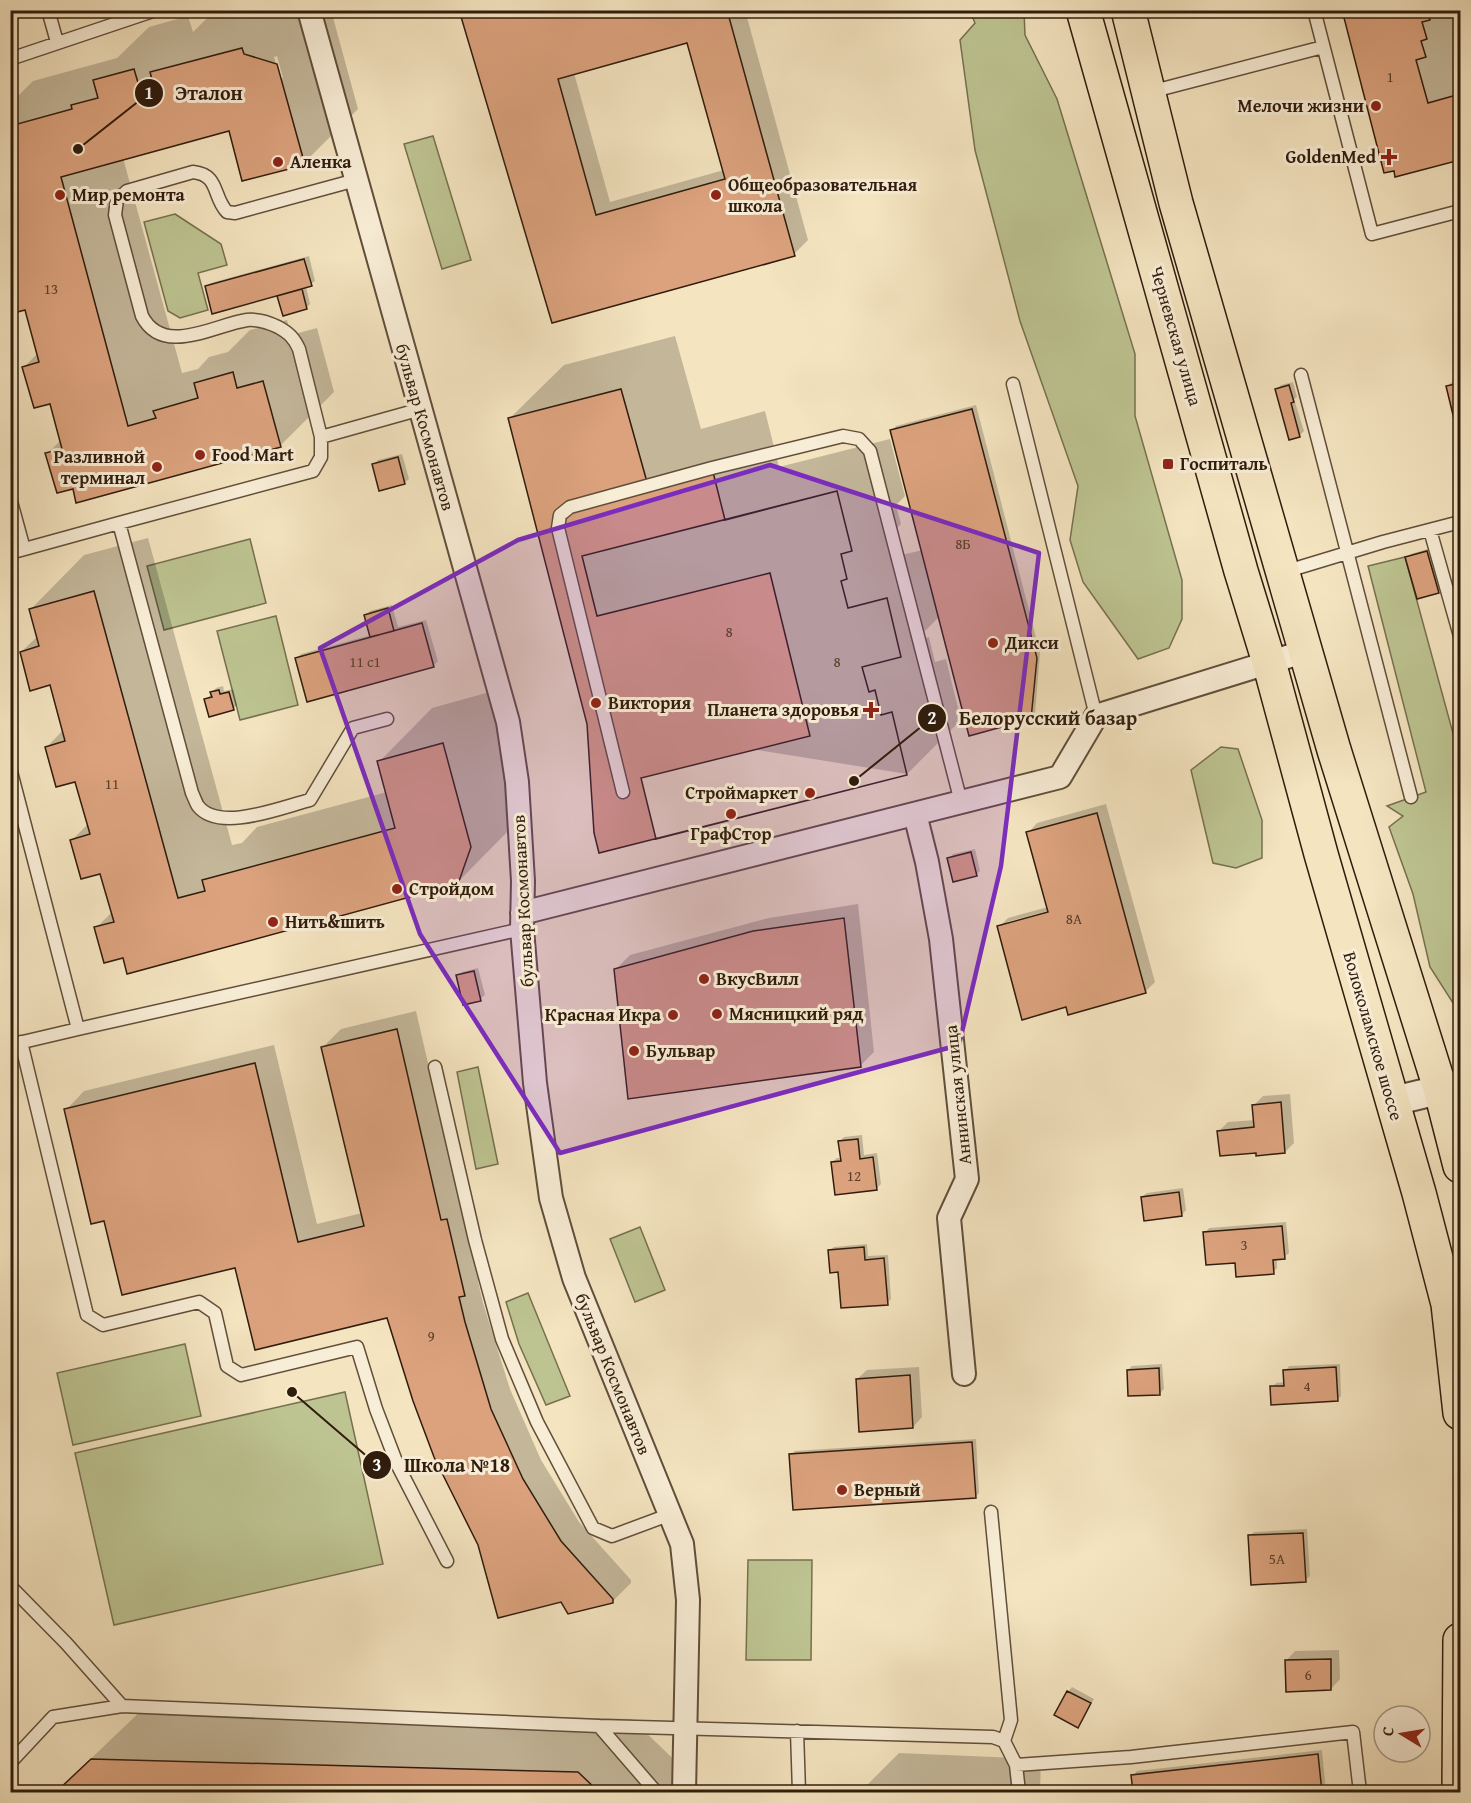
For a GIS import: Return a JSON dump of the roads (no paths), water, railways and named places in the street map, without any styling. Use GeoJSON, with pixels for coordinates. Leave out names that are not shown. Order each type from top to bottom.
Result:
{"type":"FeatureCollection","features":[{"type":"Feature","properties":{"kind":"main road","name":"Черневская улица"},"geometry":{"type":"LineString","coordinates":[[1083,10],[1241,571],[1269,662]]}},
{"type":"Feature","properties":{"kind":"main road","name":"Черневская улица"},"geometry":{"type":"LineString","coordinates":[[1128,10],[1176,203],[1306,651]]}},
{"type":"Feature","properties":{"kind":"main road"},"geometry":{"type":"LineString","coordinates":[[1306,651],[1334,750],[1450,1086],[1461,1166]]}},
{"type":"Feature","properties":{"kind":"main road","name":"Волоколамское шоссе"},"geometry":{"type":"LineString","coordinates":[[1269,662],[1324,866],[1393,1101],[1448,1304],[1461,1413]]}},
{"type":"Feature","properties":{"kind":"main road"},"geometry":{"type":"LineString","coordinates":[[1459,1792],[1461,1641]]}},
{"type":"Feature","properties":{"kind":"street","name":"бульвар Космонавтов"},"geometry":{"type":"LineString","coordinates":[[309,10],[508,722],[518,782],[523,881],[522,921],[538,1115],[551,1198],[574,1278],[682,1544],[688,1600],[684,1792]]}},
{"type":"Feature","properties":{"kind":"street"},"geometry":{"type":"LineString","coordinates":[[522,921],[1060,777],[1096,716],[1306,651]]}},
{"type":"Feature","properties":{"kind":"street","name":"Аннинская улица"},"geometry":{"type":"LineString","coordinates":[[915,814],[927,862],[941,939],[967,1179],[950,1218],[964,1374]]}},
{"type":"Feature","properties":{"kind":"street"},"geometry":{"type":"LineString","coordinates":[[1393,1101],[1450,1086]]}},
{"type":"Feature","properties":{"kind":"lane"},"geometry":{"type":"LineString","coordinates":[[48,10],[57,42]]}},
{"type":"Feature","properties":{"kind":"lane"},"geometry":{"type":"LineString","coordinates":[[10,59],[156,10]]}},
{"type":"Feature","properties":{"kind":"lane"},"geometry":{"type":"LineString","coordinates":[[1314,10],[1372,234],[1461,211]]}},
{"type":"Feature","properties":{"kind":"lane"},"geometry":{"type":"LineString","coordinates":[[1149,93],[1323,47]]}},
{"type":"Feature","properties":{"kind":"lane"},"geometry":{"type":"LineString","coordinates":[[10,553],[313,471],[321,457],[321,437],[294,337],[269,322],[247,320],[178,337],[147,326],[142,316],[115,215],[117,200],[127,191],[193,172],[204,173],[213,182],[219,203],[227,212],[235,213],[357,180]]}},
{"type":"Feature","properties":{"kind":"lane"},"geometry":{"type":"LineString","coordinates":[[1301,375],[1411,797]]}},
{"type":"Feature","properties":{"kind":"lane"},"geometry":{"type":"LineString","coordinates":[[1013,384],[1096,716]]}},
{"type":"Feature","properties":{"kind":"lane"},"geometry":{"type":"LineString","coordinates":[[321,437],[421,410]]}},
{"type":"Feature","properties":{"kind":"lane"},"geometry":{"type":"LineString","coordinates":[[623,792],[558,528],[560,515],[570,507],[712,468],[843,436],[859,439],[870,451],[961,802]]}},
{"type":"Feature","properties":{"kind":"lane"},"geometry":{"type":"LineString","coordinates":[[10,498],[24,549]]}},
{"type":"Feature","properties":{"kind":"lane"},"geometry":{"type":"LineString","coordinates":[[1284,572],[1461,522]]}},
{"type":"Feature","properties":{"kind":"lane"},"geometry":{"type":"LineString","coordinates":[[119,523],[192,793],[198,806],[207,814],[221,819],[237,818],[310,800],[352,728],[387,719]]}},
{"type":"Feature","properties":{"kind":"lane"},"geometry":{"type":"LineString","coordinates":[[1430,530],[1461,636]]}},
{"type":"Feature","properties":{"kind":"lane"},"geometry":{"type":"LineString","coordinates":[[10,768],[78,1029]]}},
{"type":"Feature","properties":{"kind":"lane"},"geometry":{"type":"LineString","coordinates":[[447,1562],[398,1464],[376,1409],[357,1347],[241,1375],[228,1366],[215,1313],[199,1302],[103,1325],[87,1315],[16,1043],[522,921]]}},
{"type":"Feature","properties":{"kind":"lane"},"geometry":{"type":"LineString","coordinates":[[435,1067],[475,1240],[502,1339],[548,1443],[593,1528],[612,1536],[670,1514]]}},
{"type":"Feature","properties":{"kind":"lane"},"geometry":{"type":"LineString","coordinates":[[991,1512],[1011,1720],[1004,1741]]}},
{"type":"Feature","properties":{"kind":"lane"},"geometry":{"type":"LineString","coordinates":[[10,1586],[66,1643],[122,1706]]}},
{"type":"Feature","properties":{"kind":"lane"},"geometry":{"type":"LineString","coordinates":[[10,1763],[53,1717],[122,1706],[599,1726],[993,1737],[1004,1741],[1016,1765],[1019,1792]]}},
{"type":"Feature","properties":{"kind":"lane"},"geometry":{"type":"LineString","coordinates":[[599,1726],[656,1792]]}},
{"type":"Feature","properties":{"kind":"lane"},"geometry":{"type":"LineString","coordinates":[[797,1731],[799,1792]]}},
{"type":"Feature","properties":{"kind":"lane"},"geometry":{"type":"LineString","coordinates":[[1016,1765],[1131,1757],[1353,1732],[1360,1792]]}},
{"type":"Feature","properties":{"kind":"place","name":"Мелочи жизни"},"geometry":{"type":"Point","coordinates":[1376,106]}},
{"type":"Feature","properties":{"kind":"place","name":"Эталон"},"geometry":{"type":"Point","coordinates":[78,149]}},
{"type":"Feature","properties":{"kind":"place","name":"GoldenMed"},"geometry":{"type":"Point","coordinates":[1389,157]}},
{"type":"Feature","properties":{"kind":"place","name":"Аленка"},"geometry":{"type":"Point","coordinates":[278,162]}},
{"type":"Feature","properties":{"kind":"place","name":"Мир ремонта"},"geometry":{"type":"Point","coordinates":[60,195]}},
{"type":"Feature","properties":{"kind":"place","name":"Общеобразовательная школа"},"geometry":{"type":"Point","coordinates":[716,195]}},
{"type":"Feature","properties":{"kind":"place","name":"Food Mart"},"geometry":{"type":"Point","coordinates":[200,455]}},
{"type":"Feature","properties":{"kind":"place","name":"Госпиталь"},"geometry":{"type":"Point","coordinates":[1168,464]}},
{"type":"Feature","properties":{"kind":"place","name":"Разливной терминал"},"geometry":{"type":"Point","coordinates":[157,467]}},
{"type":"Feature","properties":{"kind":"place","name":"Дикси"},"geometry":{"type":"Point","coordinates":[993,643]}},
{"type":"Feature","properties":{"kind":"place","name":"Виктория"},"geometry":{"type":"Point","coordinates":[596,703]}},
{"type":"Feature","properties":{"kind":"place","name":"Планета здоровья"},"geometry":{"type":"Point","coordinates":[871,710]}},
{"type":"Feature","properties":{"kind":"place","name":"Белорусский базар"},"geometry":{"type":"Point","coordinates":[854,781]}},
{"type":"Feature","properties":{"kind":"place","name":"Строймаркет"},"geometry":{"type":"Point","coordinates":[810,793]}},
{"type":"Feature","properties":{"kind":"place","name":"ГрафСтор"},"geometry":{"type":"Point","coordinates":[731,814]}},
{"type":"Feature","properties":{"kind":"place","name":"Стройдом"},"geometry":{"type":"Point","coordinates":[397,889]}},
{"type":"Feature","properties":{"kind":"place","name":"Нить&шить"},"geometry":{"type":"Point","coordinates":[273,922]}},
{"type":"Feature","properties":{"kind":"place","name":"ВкусВилл"},"geometry":{"type":"Point","coordinates":[704,979]}},
{"type":"Feature","properties":{"kind":"place","name":"Мясницкий ряд"},"geometry":{"type":"Point","coordinates":[717,1014]}},
{"type":"Feature","properties":{"kind":"place","name":"Красная Икра"},"geometry":{"type":"Point","coordinates":[673,1015]}},
{"type":"Feature","properties":{"kind":"place","name":"Бульвар"},"geometry":{"type":"Point","coordinates":[634,1051]}},
{"type":"Feature","properties":{"kind":"place","name":"Школа №18"},"geometry":{"type":"Point","coordinates":[292,1392]}},
{"type":"Feature","properties":{"kind":"place","name":"Верный"},"geometry":{"type":"Point","coordinates":[842,1490]}}]}
